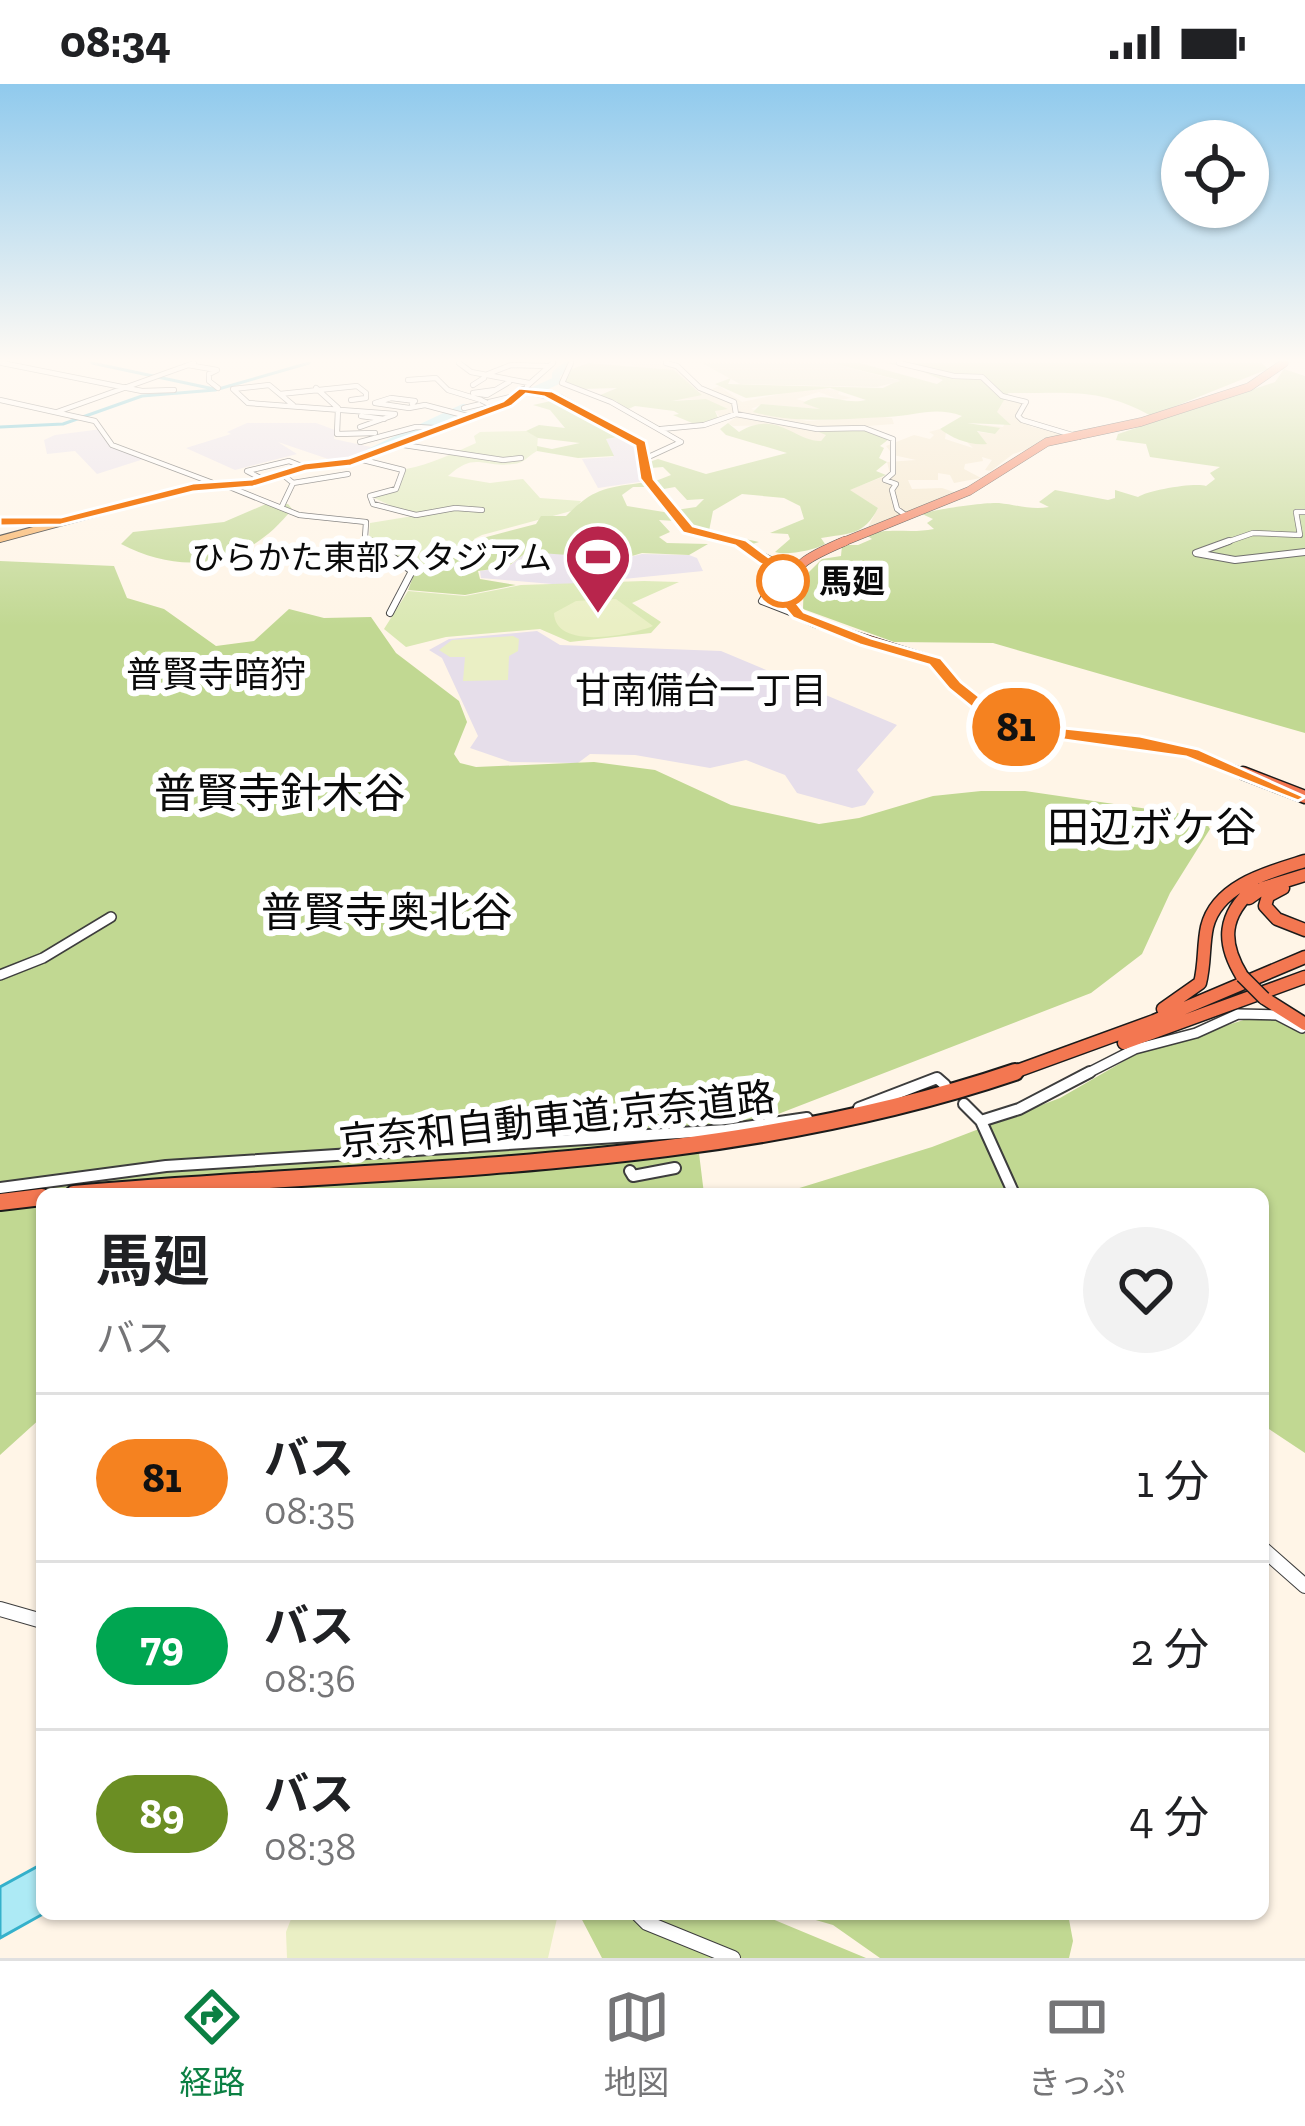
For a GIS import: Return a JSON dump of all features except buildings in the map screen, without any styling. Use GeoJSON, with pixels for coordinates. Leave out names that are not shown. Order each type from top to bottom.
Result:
{"type":"FeatureCollection","features":[{"type":"Feature","properties":{"kind":"highway"},"geometry":{"type":"LineString","coordinates":[[1031,450],[968,491],[830,546],[790,571],[780,593],[798,615],[866,642],[935,661],[955,686],[1000,720],[1048,735],[1140,742],[1191,753],[1305,796]]}},
{"type":"Feature","properties":{"kind":"highway"},"geometry":{"type":"LineString","coordinates":[[1305,871],[1264,901],[1277,919],[1305,930]]}},
{"type":"Feature","properties":{"kind":"highway"},"geometry":{"type":"LineString","coordinates":[[1305,871],[1263,888],[1236,914],[1231,938],[1245,975],[1305,1024]]}},
{"type":"Feature","properties":{"kind":"highway"},"geometry":{"type":"LineString","coordinates":[[1080,1054],[1192,992],[1205,970],[1206,932],[1216,907],[1236,889],[1305,871]]}},
{"type":"Feature","properties":{"kind":"highway","name":"京奈和自動車道;京奈道路"},"geometry":{"type":"LineString","coordinates":[[198,1188],[493,1168],[711,1146],[898,1111],[1080,1054],[1305,961]]}},
{"type":"Feature","properties":{"kind":"highway"},"geometry":{"type":"LineString","coordinates":[[1080,1054],[1305,977]]}},
{"type":"Feature","properties":{"kind":"highway","name":"京奈和自動車道;京奈道路"},"geometry":{"type":"LineString","coordinates":[[160,1188],[516,1163],[710,1142],[896,1107],[1080,1054]]}},
{"type":"Feature","properties":{"kind":"highway"},"geometry":{"type":"LineString","coordinates":[[0,1203],[36,1200]]}},
{"type":"Feature","properties":{"kind":"main road"},"geometry":{"type":"LineString","coordinates":[[0,539],[193,488],[263,480],[304,467],[359,459],[374,450]]}},
{"type":"Feature","properties":{"kind":"main road"},"geometry":{"type":"LineString","coordinates":[[642,450],[647,479],[688,530],[740,543],[790,571]]}},
{"type":"Feature","properties":{"kind":"street"},"geometry":{"type":"LineString","coordinates":[[127,450],[309,517],[366,522],[365,538],[412,571],[390,613]]}},
{"type":"Feature","properties":{"kind":"street"},"geometry":{"type":"LineString","coordinates":[[440,450],[520,458]]}},
{"type":"Feature","properties":{"kind":"street"},"geometry":{"type":"LineString","coordinates":[[644,459],[662,450]]}},
{"type":"Feature","properties":{"kind":"street"},"geometry":{"type":"LineString","coordinates":[[894,450],[893,473],[885,478],[896,484],[892,490],[897,509],[904,514]]}},
{"type":"Feature","properties":{"kind":"street"},"geometry":{"type":"LineString","coordinates":[[359,459],[404,470],[396,489],[370,496],[373,504],[416,515],[450,508],[482,509]]}},
{"type":"Feature","properties":{"kind":"street"},"geometry":{"type":"LineString","coordinates":[[263,480],[247,471],[289,461],[304,467]]}},
{"type":"Feature","properties":{"kind":"street"},"geometry":{"type":"LineString","coordinates":[[269,466],[292,478],[282,506]]}},
{"type":"Feature","properties":{"kind":"street"},"geometry":{"type":"LineString","coordinates":[[293,483],[348,474]]}},
{"type":"Feature","properties":{"kind":"street"},"geometry":{"type":"LineString","coordinates":[[1305,512],[1296,512],[1302,533],[1296,537],[1253,533],[1196,553],[1205,558],[1257,558],[1305,552]]}},
{"type":"Feature","properties":{"kind":"street"},"geometry":{"type":"LineString","coordinates":[[0,521],[61,521]]}},
{"type":"Feature","properties":{"kind":"street"},"geometry":{"type":"LineString","coordinates":[[772,565],[776,580],[762,601],[798,615]]}},
{"type":"Feature","properties":{"kind":"street"},"geometry":{"type":"LineString","coordinates":[[0,975],[43,958],[111,917]]}},
{"type":"Feature","properties":{"kind":"street"},"geometry":{"type":"LineString","coordinates":[[981,1120],[1018,1109],[1135,1049],[1196,1033],[1238,1014],[1277,1016],[1305,1024]]}},
{"type":"Feature","properties":{"kind":"street"},"geometry":{"type":"LineString","coordinates":[[0,1188],[166,1166],[353,1158],[726,1130],[830,1114],[937,1078],[945,1085]]}},
{"type":"Feature","properties":{"kind":"street"},"geometry":{"type":"LineString","coordinates":[[964,1104],[981,1120],[1011,1188]]}},
{"type":"Feature","properties":{"kind":"street"},"geometry":{"type":"LineString","coordinates":[[630,1171],[633,1176],[675,1168]]}},
{"type":"Feature","properties":{"kind":"street"},"geometry":{"type":"LineString","coordinates":[[1269,1555],[1305,1586]]}},
{"type":"Feature","properties":{"kind":"street"},"geometry":{"type":"LineString","coordinates":[[0,1609],[36,1619]]}},
{"type":"Feature","properties":{"kind":"street"},"geometry":{"type":"LineString","coordinates":[[644,1920],[733,1958]]}},
{"type":"Feature","properties":{"kind":"shaded area"},"geometry":{"type":"Polygon","coordinates":[[[46,450],[124,450],[147,458],[97,474],[75,451],[46,450]]]}},
{"type":"Feature","properties":{"kind":"shaded area"},"geometry":{"type":"Polygon","coordinates":[[[191,450],[297,454],[235,470],[191,450]]]}},
{"type":"Feature","properties":{"kind":"shaded area"},"geometry":{"type":"Polygon","coordinates":[[[303,450],[366,450],[352,461],[337,462],[303,450]]]}},
{"type":"Feature","properties":{"kind":"shaded area"},"geometry":{"type":"Polygon","coordinates":[[[610,450],[640,450],[645,481],[598,488],[582,459],[613,457],[610,450]]]}},
{"type":"Feature","properties":{"kind":"shaded area"},"geometry":{"type":"Polygon","coordinates":[[[889,450],[1024,450],[991,471],[985,470],[992,460],[982,457],[983,461],[965,464],[964,469],[981,478],[954,483],[950,475],[938,473],[938,480],[908,480],[912,489],[942,488],[957,493],[868,527],[878,508],[849,490],[890,474],[887,462],[916,460],[889,450]]]}},
{"type":"Feature","properties":{"kind":"shaded area"},"geometry":{"type":"Polygon","coordinates":[[[642,554],[689,555],[697,558],[703,571],[564,585],[481,578],[480,571],[508,567],[523,555],[621,559],[642,554]]]}},
{"type":"Feature","properties":{"kind":"shaded area"},"geometry":{"type":"Polygon","coordinates":[[[537,631],[560,645],[721,651],[897,725],[857,770],[874,792],[865,805],[852,808],[797,793],[785,775],[746,760],[710,768],[635,755],[590,754],[578,763],[511,762],[470,748],[478,736],[442,658],[429,650],[449,639],[537,631]]]}},
{"type":"Feature","properties":{"kind":"green space"},"geometry":{"type":"Polygon","coordinates":[[[458,450],[537,450],[517,463],[465,464],[448,476],[490,483],[523,479],[540,498],[581,501],[575,510],[482,535],[474,539],[479,545],[473,551],[414,570],[369,538],[370,523],[413,516],[372,497],[399,489],[406,469],[458,450]]]}},
{"type":"Feature","properties":{"kind":"green space"},"geometry":{"type":"Polygon","coordinates":[[[611,450],[614,456],[578,458],[537,451],[611,450]]]}},
{"type":"Feature","properties":{"kind":"green space"},"geometry":{"type":"Polygon","coordinates":[[[778,450],[883,450],[879,458],[887,462],[876,471],[886,475],[850,490],[878,508],[873,517],[855,532],[821,538],[825,544],[820,546],[775,552],[790,539],[788,534],[770,533],[804,519],[800,506],[784,498],[742,494],[713,511],[709,531],[759,542],[749,545],[698,531],[676,510],[696,507],[704,499],[687,500],[675,487],[658,490],[653,482],[671,475],[663,467],[650,468],[649,462],[658,459],[706,474],[787,453],[778,450]]]}},
{"type":"Feature","properties":{"kind":"green space"},"geometry":{"type":"Polygon","coordinates":[[[1148,450],[1305,450],[1305,733],[993,643],[894,642],[803,609],[804,577],[822,559],[841,556],[842,545],[872,539],[866,535],[934,529],[927,523],[933,519],[922,514],[992,503],[1049,507],[1039,502],[1055,490],[1108,500],[1115,498],[1115,490],[1138,497],[1172,487],[1206,486],[1215,479],[1210,473],[1220,467],[1150,457],[1148,450]]]}},
{"type":"Feature","properties":{"kind":"green space"},"geometry":{"type":"Polygon","coordinates":[[[647,482],[650,487],[633,487],[622,495],[627,506],[670,513],[675,521],[659,520],[670,532],[659,537],[667,543],[708,544],[689,555],[642,553],[622,559],[527,552],[507,567],[478,571],[480,579],[516,585],[465,595],[408,590],[415,572],[483,547],[479,539],[536,524],[541,516],[566,516],[601,491],[647,482]]]}},
{"type":"Feature","properties":{"kind":"green space"},"geometry":{"type":"Polygon","coordinates":[[[266,504],[288,504],[292,509],[256,543],[214,560],[168,560],[121,544],[133,532],[224,522],[266,504]]]}},
{"type":"Feature","properties":{"kind":"green space"},"geometry":{"type":"Polygon","coordinates":[[[0,561],[114,566],[127,598],[164,609],[216,646],[254,641],[289,609],[324,618],[371,617],[396,653],[459,701],[467,722],[454,754],[460,763],[476,767],[594,762],[655,770],[731,805],[819,824],[859,818],[933,796],[1025,791],[1203,817],[1210,829],[1170,893],[1142,954],[1091,993],[698,1145],[703,1188],[36,1188],[36,1422],[0,1455],[0,561]]]}},
{"type":"Feature","properties":{"kind":"green space"},"geometry":{"type":"Polygon","coordinates":[[[679,582],[632,603],[661,622],[651,633],[570,642],[540,629],[446,637],[406,647],[384,629],[408,591],[465,596],[521,585],[679,582]]]}},
{"type":"Feature","properties":{"kind":"green space","name":"ひらかた東部スタジアム"},"geometry":{"type":"Polygon","coordinates":[[[616,599],[653,626],[579,636],[558,625],[554,613],[576,601],[616,599]]]}},
{"type":"Feature","properties":{"kind":"green space"},"geometry":{"type":"Polygon","coordinates":[[[519,639],[518,651],[509,656],[508,680],[463,681],[465,657],[450,657],[439,650],[452,640],[519,639]]]}},
{"type":"Feature","properties":{"kind":"green space"},"geometry":{"type":"Polygon","coordinates":[[[1250,1018],[1272,1018],[1305,1034],[1305,1453],[1269,1429],[1269,1188],[799,1188],[932,1147],[1060,1098],[1138,1053],[1250,1018]]]}},
{"type":"Feature","properties":{"kind":"green space"},"geometry":{"type":"Polygon","coordinates":[[[291,1920],[557,1920],[548,1958],[287,1958],[291,1920]]]}},
{"type":"Feature","properties":{"kind":"green space"},"geometry":{"type":"Polygon","coordinates":[[[582,1920],[774,1920],[866,1958],[602,1958],[582,1920]]]}},
{"type":"Feature","properties":{"kind":"green space"},"geometry":{"type":"Polygon","coordinates":[[[816,1920],[1069,1920],[1073,1941],[1069,1958],[880,1958],[833,1925],[816,1920]]]}},
{"type":"Feature","properties":{"kind":"water"},"geometry":{"type":"Polygon","coordinates":[[[36,1867],[36,1918],[0,1938],[0,1887],[36,1867]]]}},
{"type":"Feature","properties":{"kind":"waterway"},"geometry":{"type":"LineString","coordinates":[[360,457],[374,450]]}},
{"type":"Feature","properties":{"kind":"bus line","name":"81"},"geometry":{"type":"LineString","coordinates":[[0,521],[61,521],[193,488],[253,483],[304,467],[351,462],[379,450]]}},
{"type":"Feature","properties":{"kind":"bus line","name":"81"},"geometry":{"type":"LineString","coordinates":[[643,450],[647,479],[688,530],[740,543],[790,571],[780,593],[798,615],[866,642],[935,661],[955,686],[1000,720],[1022,729],[1140,742],[1191,753],[1305,797]]}},
{"type":"Feature","properties":{"kind":"place","name":"馬廻"},"geometry":{"type":"Point","coordinates":[783,581]}},
{"type":"Feature","properties":{"kind":"place","name":"ひらかた東部スタジアム"},"geometry":{"type":"Point","coordinates":[598,616]}},
{"type":"Feature","properties":{"kind":"district","name":"普賢寺暗狩"},"geometry":{"type":"Point","coordinates":[216,674]}},
{"type":"Feature","properties":{"kind":"district","name":"甘南備台一丁目"},"geometry":{"type":"Point","coordinates":[701,690]}},
{"type":"Feature","properties":{"kind":"district","name":"普賢寺針木谷"},"geometry":{"type":"Point","coordinates":[280,793]}},
{"type":"Feature","properties":{"kind":"district","name":"田辺ボケ谷"},"geometry":{"type":"Point","coordinates":[1152,827]}},
{"type":"Feature","properties":{"kind":"district","name":"普賢寺奥北谷"},"geometry":{"type":"Point","coordinates":[387,912]}}]}
